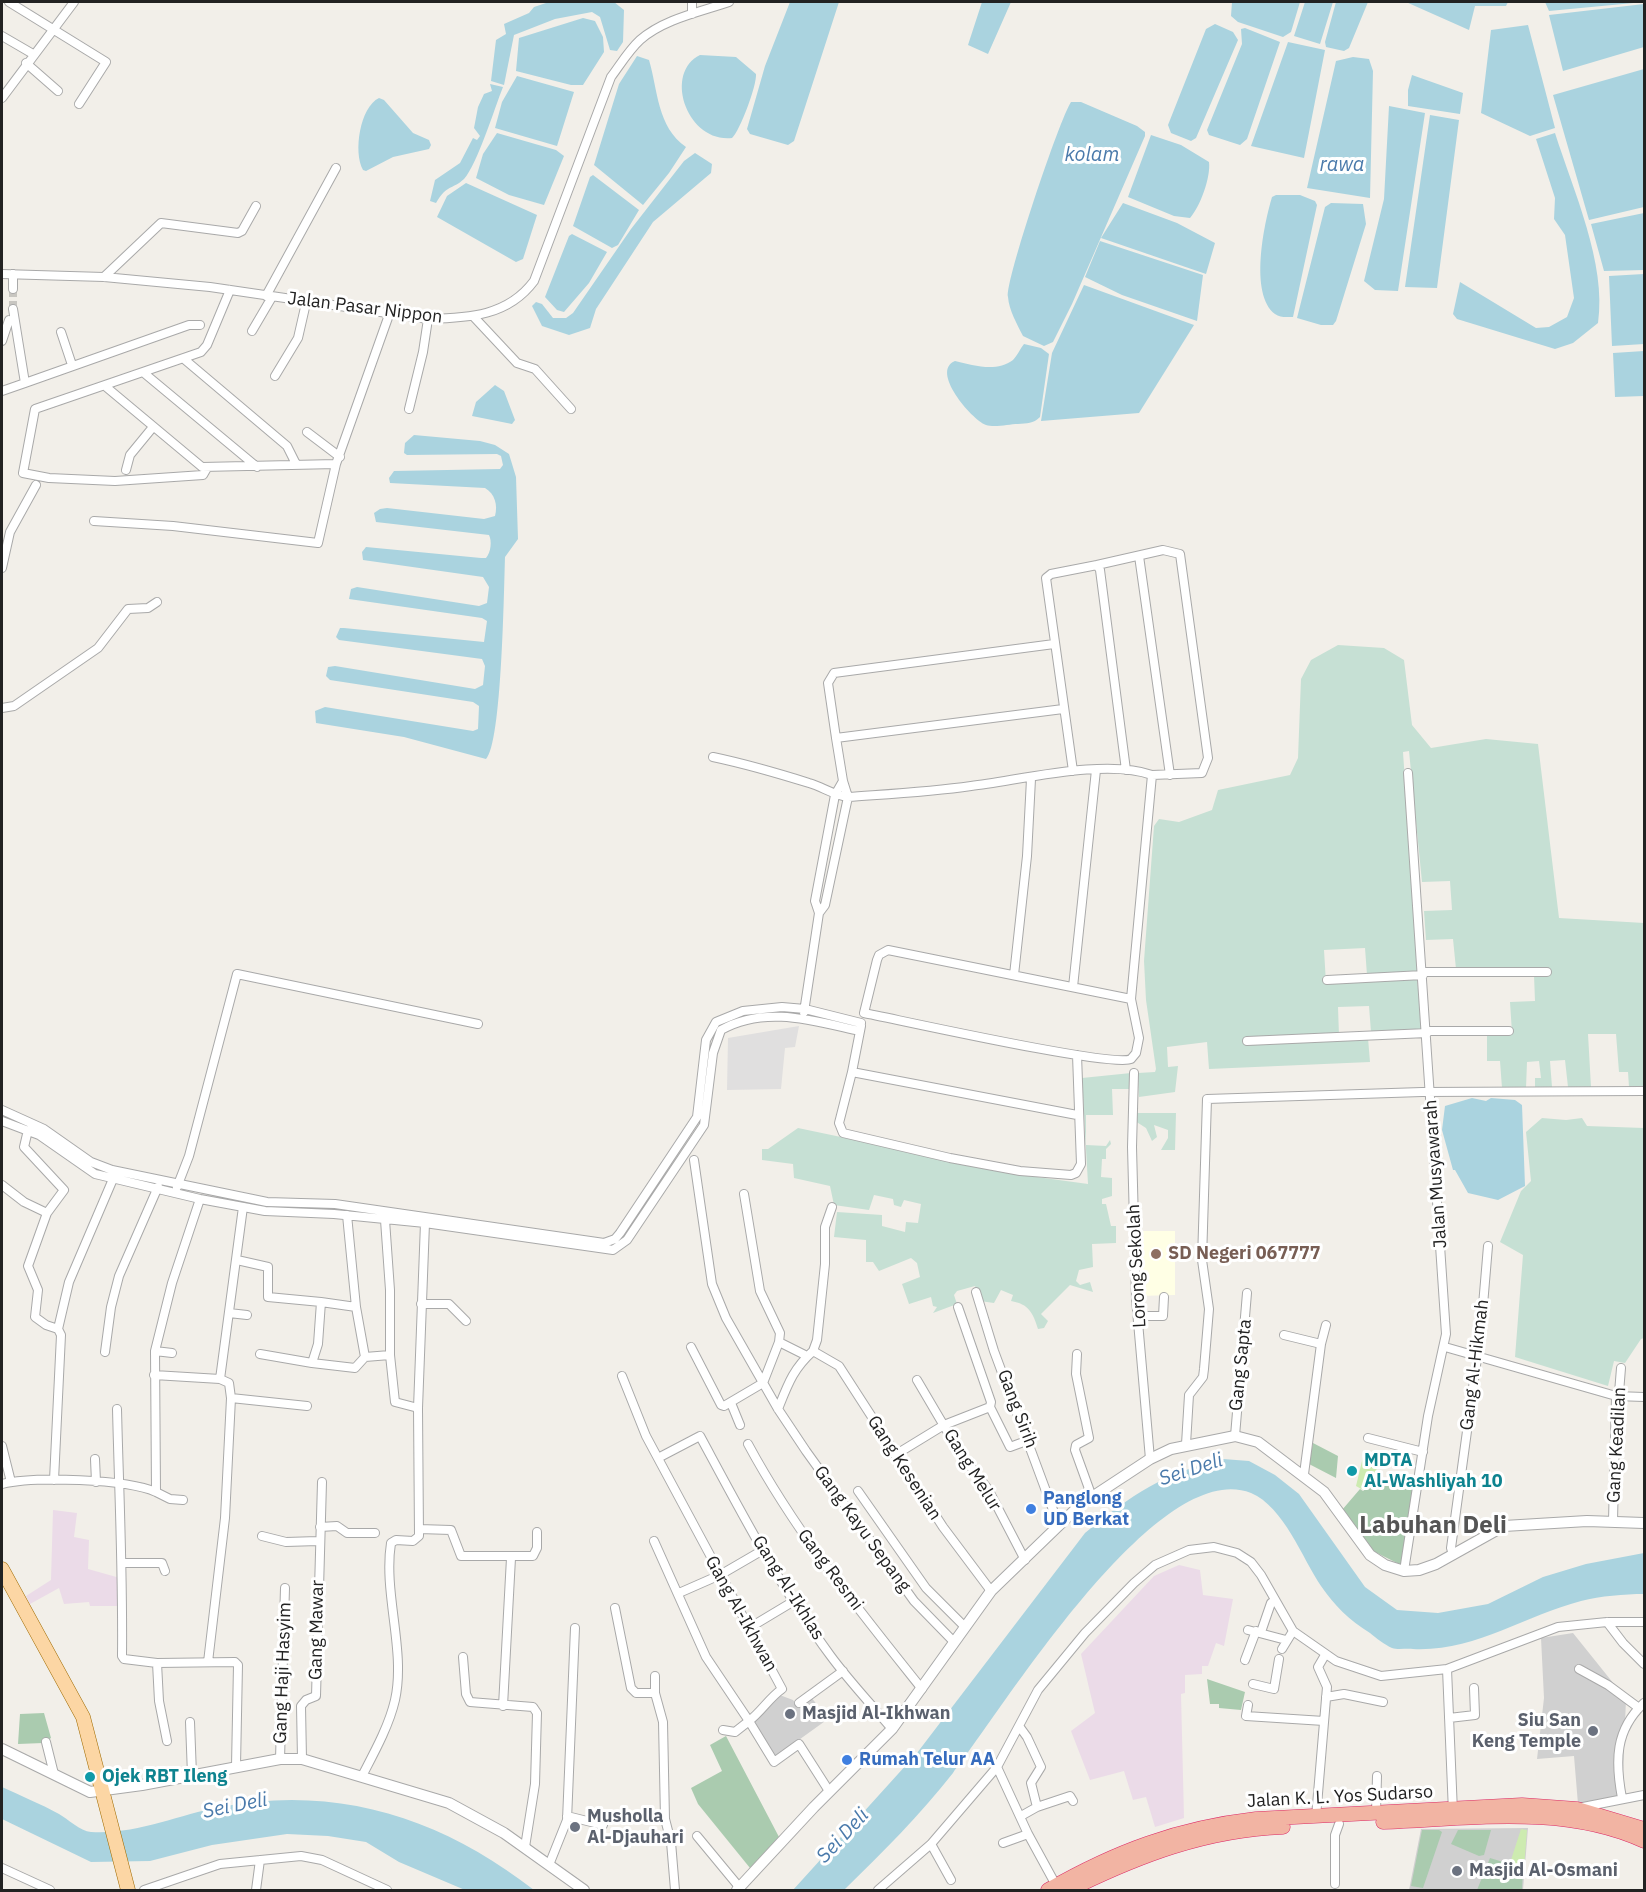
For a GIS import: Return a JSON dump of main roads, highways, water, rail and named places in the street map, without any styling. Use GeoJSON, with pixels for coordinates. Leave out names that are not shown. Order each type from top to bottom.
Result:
{"type":"FeatureCollection","features":[{"type":"Feature","properties":{"kind":"highway","name":"Jalan K. L. Yos Sudarso"},"geometry":{"type":"LineString","coordinates":[[1058,1889],[1130,1861],[1205,1836],[1277,1827],[1453,1814],[1522,1805],[1577,1809],[1644,1829]]}},
{"type":"Feature","properties":{"kind":"highway","name":"Jalan K. L. Yos Sudarso"},"geometry":{"type":"LineString","coordinates":[[1058,1889],[1127,1850],[1179,1832],[1218,1823],[1376,1813],[1524,1816],[1566,1819],[1626,1832],[1644,1841]]}},
{"type":"Feature","properties":{"kind":"main road"},"geometry":{"type":"LineString","coordinates":[[2,1569],[83,1717],[128,1890]]}},
{"type":"Feature","properties":{"kind":"water"},"geometry":{"type":"Polygon","coordinates":[[[549,2],[614,2],[624,10],[623,42],[617,51],[610,50],[600,17],[592,12],[555,19],[514,35],[504,85],[491,81],[496,40],[506,34],[504,24],[529,13],[534,7],[549,2]]]}},
{"type":"Feature","properties":{"kind":"water"},"geometry":{"type":"Polygon","coordinates":[[[790,2],[839,2],[794,141],[788,145],[750,134],[747,129],[765,66],[790,2]]]}},
{"type":"Feature","properties":{"kind":"water"},"geometry":{"type":"Polygon","coordinates":[[[982,2],[1011,2],[988,54],[968,45],[982,2]]]}},
{"type":"Feature","properties":{"kind":"water"},"geometry":{"type":"Polygon","coordinates":[[[1232,2],[1300,2],[1291,32],[1283,37],[1238,22],[1231,16],[1232,2]]]}},
{"type":"Feature","properties":{"kind":"water"},"geometry":{"type":"Polygon","coordinates":[[[1305,2],[1333,2],[1320,44],[1294,36],[1305,2]]]}},
{"type":"Feature","properties":{"kind":"water"},"geometry":{"type":"Polygon","coordinates":[[[1336,2],[1368,2],[1349,48],[1344,51],[1326,47],[1325,42],[1336,2]]]}},
{"type":"Feature","properties":{"kind":"water"},"geometry":{"type":"Polygon","coordinates":[[[1406,2],[1508,2],[1506,6],[1475,6],[1469,30],[1406,2]]]}},
{"type":"Feature","properties":{"kind":"water"},"geometry":{"type":"Polygon","coordinates":[[[1545,2],[1644,2],[1549,11],[1545,2]]]}},
{"type":"Feature","properties":{"kind":"water"},"geometry":{"type":"Polygon","coordinates":[[[1644,4],[1644,47],[1563,71],[1549,15],[1644,4]]]}},
{"type":"Feature","properties":{"kind":"water"},"geometry":{"type":"Polygon","coordinates":[[[583,18],[595,21],[603,37],[604,52],[583,85],[571,85],[516,71],[519,38],[583,18]]]}},
{"type":"Feature","properties":{"kind":"water"},"geometry":{"type":"Polygon","coordinates":[[[1215,24],[1233,32],[1238,40],[1196,138],[1191,141],[1171,133],[1168,125],[1206,29],[1215,24]]]}},
{"type":"Feature","properties":{"kind":"water"},"geometry":{"type":"Polygon","coordinates":[[[1528,25],[1555,128],[1530,136],[1481,113],[1491,30],[1528,25]]]}},
{"type":"Feature","properties":{"kind":"water"},"geometry":{"type":"Polygon","coordinates":[[[1245,28],[1280,42],[1247,139],[1240,145],[1209,135],[1207,130],[1242,44],[1241,29],[1245,28]]]}},
{"type":"Feature","properties":{"kind":"water"},"geometry":{"type":"Polygon","coordinates":[[[1288,42],[1325,50],[1304,158],[1251,146],[1288,42]]]}},
{"type":"Feature","properties":{"kind":"water"},"geometry":{"type":"Polygon","coordinates":[[[700,55],[736,57],[756,74],[747,108],[732,138],[716,137],[703,130],[692,119],[685,105],[682,90],[683,76],[689,64],[700,55]]]}},
{"type":"Feature","properties":{"kind":"water"},"geometry":{"type":"Polygon","coordinates":[[[637,56],[649,60],[664,119],[676,139],[686,147],[669,173],[643,205],[594,165],[619,84],[637,56]]]}},
{"type":"Feature","properties":{"kind":"water","name":"rawa"},"geometry":{"type":"Polygon","coordinates":[[[1353,57],[1369,59],[1373,71],[1370,198],[1307,188],[1336,61],[1353,57]]]}},
{"type":"Feature","properties":{"kind":"water"},"geometry":{"type":"Polygon","coordinates":[[[1644,69],[1644,207],[1589,220],[1553,95],[1644,69]]]}},
{"type":"Feature","properties":{"kind":"water"},"geometry":{"type":"Polygon","coordinates":[[[1412,75],[1463,93],[1460,114],[1408,106],[1408,90],[1412,75]]]}},
{"type":"Feature","properties":{"kind":"water"},"geometry":{"type":"Polygon","coordinates":[[[517,76],[574,92],[557,146],[495,128],[502,102],[517,76]]]}},
{"type":"Feature","properties":{"kind":"water"},"geometry":{"type":"Polygon","coordinates":[[[490,84],[503,87],[469,172],[464,179],[447,190],[436,203],[430,201],[435,180],[460,163],[473,138],[477,140],[480,136],[474,128],[478,107],[484,94],[492,91],[490,84]]]}},
{"type":"Feature","properties":{"kind":"water"},"geometry":{"type":"Polygon","coordinates":[[[379,98],[384,100],[413,133],[429,140],[431,145],[429,149],[393,157],[366,171],[363,170],[360,162],[360,131],[367,111],[379,98]]]}},
{"type":"Feature","properties":{"kind":"water","name":"kolam"},"geometry":{"type":"Polygon","coordinates":[[[1071,102],[1081,102],[1137,126],[1145,132],[1145,136],[1072,304],[1053,342],[1044,346],[1023,336],[1009,302],[1009,285],[1034,200],[1071,102]]]}},
{"type":"Feature","properties":{"kind":"water","name":"rawa"},"geometry":{"type":"Polygon","coordinates":[[[1389,106],[1425,113],[1398,291],[1375,290],[1364,281],[1384,199],[1389,106]]]}},
{"type":"Feature","properties":{"kind":"water"},"geometry":{"type":"Polygon","coordinates":[[[1430,115],[1459,120],[1437,288],[1405,287],[1430,115]]]}},
{"type":"Feature","properties":{"kind":"water"},"geometry":{"type":"Polygon","coordinates":[[[497,133],[556,150],[564,156],[544,205],[509,195],[476,178],[483,154],[497,133]]]}},
{"type":"Feature","properties":{"kind":"water"},"geometry":{"type":"Polygon","coordinates":[[[1555,133],[1587,227],[1598,276],[1599,300],[1598,323],[1573,343],[1555,349],[1457,319],[1453,314],[1460,282],[1536,328],[1549,327],[1567,317],[1574,298],[1565,235],[1554,219],[1555,198],[1536,139],[1555,133]]]}},
{"type":"Feature","properties":{"kind":"water"},"geometry":{"type":"Polygon","coordinates":[[[1151,135],[1181,145],[1209,162],[1204,192],[1190,218],[1174,216],[1128,197],[1151,135]]]}},
{"type":"Feature","properties":{"kind":"water"},"geometry":{"type":"Polygon","coordinates":[[[695,153],[712,164],[711,173],[653,222],[596,309],[590,328],[569,335],[542,326],[532,306],[536,302],[542,304],[553,318],[566,318],[573,313],[631,229],[684,161],[695,153]]]}},
{"type":"Feature","properties":{"kind":"water"},"geometry":{"type":"Polygon","coordinates":[[[593,175],[639,210],[618,245],[612,248],[573,226],[590,177],[593,175]]]}},
{"type":"Feature","properties":{"kind":"water"},"geometry":{"type":"Polygon","coordinates":[[[466,183],[537,215],[523,259],[516,262],[437,217],[447,196],[466,183]]]}},
{"type":"Feature","properties":{"kind":"water"},"geometry":{"type":"Polygon","coordinates":[[[1300,195],[1315,201],[1317,205],[1293,317],[1281,317],[1275,314],[1267,304],[1262,291],[1261,258],[1265,224],[1272,197],[1300,195]]]}},
{"type":"Feature","properties":{"kind":"water"},"geometry":{"type":"Polygon","coordinates":[[[1123,203],[1177,223],[1215,243],[1206,274],[1101,238],[1123,203]]]}},
{"type":"Feature","properties":{"kind":"water"},"geometry":{"type":"Polygon","coordinates":[[[1331,203],[1363,204],[1366,224],[1336,321],[1333,325],[1321,325],[1297,318],[1325,207],[1331,203]]]}},
{"type":"Feature","properties":{"kind":"water"},"geometry":{"type":"Polygon","coordinates":[[[1644,213],[1644,270],[1604,271],[1591,224],[1644,213]]]}},
{"type":"Feature","properties":{"kind":"water"},"geometry":{"type":"Polygon","coordinates":[[[572,234],[607,252],[589,283],[564,312],[557,310],[545,297],[569,236],[572,234]]]}},
{"type":"Feature","properties":{"kind":"water"},"geometry":{"type":"Polygon","coordinates":[[[1100,241],[1203,275],[1197,321],[1122,295],[1085,277],[1100,241]]]}},
{"type":"Feature","properties":{"kind":"water"},"geometry":{"type":"Polygon","coordinates":[[[1644,274],[1644,344],[1612,346],[1609,276],[1644,274]]]}},
{"type":"Feature","properties":{"kind":"water"},"geometry":{"type":"Polygon","coordinates":[[[1084,285],[1194,325],[1139,413],[1041,421],[1052,353],[1084,285]]]}},
{"type":"Feature","properties":{"kind":"water"},"geometry":{"type":"Polygon","coordinates":[[[1024,344],[1041,348],[1049,354],[1040,417],[1027,423],[986,425],[971,414],[956,394],[947,374],[949,366],[955,361],[984,367],[1006,364],[1013,360],[1024,344]]]}},
{"type":"Feature","properties":{"kind":"water"},"geometry":{"type":"Polygon","coordinates":[[[1644,351],[1644,396],[1615,397],[1613,353],[1644,351]]]}},
{"type":"Feature","properties":{"kind":"water"},"geometry":{"type":"Polygon","coordinates":[[[495,385],[504,391],[515,420],[512,424],[472,416],[476,402],[495,385]]]}},
{"type":"Feature","properties":{"kind":"water"},"geometry":{"type":"Polygon","coordinates":[[[414,435],[480,441],[495,445],[509,454],[516,477],[518,539],[505,557],[499,696],[496,725],[486,759],[404,737],[316,723],[315,711],[325,707],[473,731],[478,729],[479,706],[473,702],[330,680],[326,676],[328,667],[335,666],[475,689],[483,685],[485,666],[482,659],[339,640],[336,637],[340,628],[344,628],[484,642],[487,621],[482,618],[349,599],[351,589],[357,587],[479,606],[487,603],[489,587],[483,577],[363,560],[362,552],[366,547],[481,558],[486,558],[489,553],[491,543],[489,535],[376,522],[374,513],[387,508],[484,519],[495,516],[495,500],[485,488],[390,483],[389,478],[394,471],[500,469],[503,465],[501,456],[497,454],[407,455],[404,453],[405,443],[414,435]]]}},
{"type":"Feature","properties":{"kind":"water"},"geometry":{"type":"Polygon","coordinates":[[[1472,1098],[1486,1101],[1491,1098],[1515,1100],[1522,1105],[1525,1186],[1498,1200],[1468,1193],[1453,1170],[1442,1130],[1445,1106],[1472,1098]]]}},
{"type":"Feature","properties":{"kind":"water","name":"Sei Deli"},"geometry":{"type":"Polygon","coordinates":[[[1223,1459],[1249,1461],[1275,1475],[1299,1494],[1365,1587],[1397,1610],[1438,1613],[1488,1604],[1543,1577],[1586,1564],[1644,1553],[1644,1594],[1581,1601],[1457,1645],[1394,1649],[1355,1623],[1337,1606],[1314,1575],[1283,1521],[1263,1500],[1251,1493],[1213,1492],[1172,1512],[1128,1549],[1085,1596],[1044,1648],[940,1789],[844,1890],[793,1890],[917,1753],[1085,1533],[1134,1496],[1165,1478],[1223,1459]]]}},
{"type":"Feature","properties":{"kind":"water","name":"Sei Deli"},"geometry":{"type":"Polygon","coordinates":[[[2,1787],[52,1810],[78,1827],[91,1832],[140,1828],[204,1810],[263,1801],[305,1800],[347,1804],[386,1813],[425,1826],[463,1843],[534,1890],[465,1890],[399,1862],[366,1842],[328,1836],[287,1834],[212,1845],[150,1861],[91,1862],[2,1819],[2,1787]]]}},
{"type":"Feature","properties":{"kind":"tunnel"},"geometry":{"type":"LineString","coordinates":[[13,289],[13,309]]}},
{"type":"Feature","properties":{"kind":"place","name":"SD Negeri 067777"},"geometry":{"type":"Point","coordinates":[1156,1254]}},
{"type":"Feature","properties":{"kind":"place","name":"MDTA Al-Washliyah 10"},"geometry":{"type":"Point","coordinates":[1352,1471]}},
{"type":"Feature","properties":{"kind":"place","name":"Panglong UD Berkat"},"geometry":{"type":"Point","coordinates":[1031,1509]}},
{"type":"Feature","properties":{"kind":"place","name":"Masjid Al-Ikhwan"},"geometry":{"type":"Point","coordinates":[790,1714]}},
{"type":"Feature","properties":{"kind":"place","name":"Siu San Keng Temple"},"geometry":{"type":"Point","coordinates":[1593,1731]}},
{"type":"Feature","properties":{"kind":"place","name":"Rumah Telur AA"},"geometry":{"type":"Point","coordinates":[847,1760]}},
{"type":"Feature","properties":{"kind":"place","name":"Ojek RBT Ileng"},"geometry":{"type":"Point","coordinates":[90,1777]}},
{"type":"Feature","properties":{"kind":"place","name":"Musholla Al-Djauhari"},"geometry":{"type":"Point","coordinates":[575,1827]}},
{"type":"Feature","properties":{"kind":"place","name":"Masjid Al-Osmani"},"geometry":{"type":"Point","coordinates":[1457,1871]}},
{"type":"Feature","properties":{"kind":"district","name":"Labuhan Deli"},"geometry":{"type":"Point","coordinates":[1433,1526]}}]}
